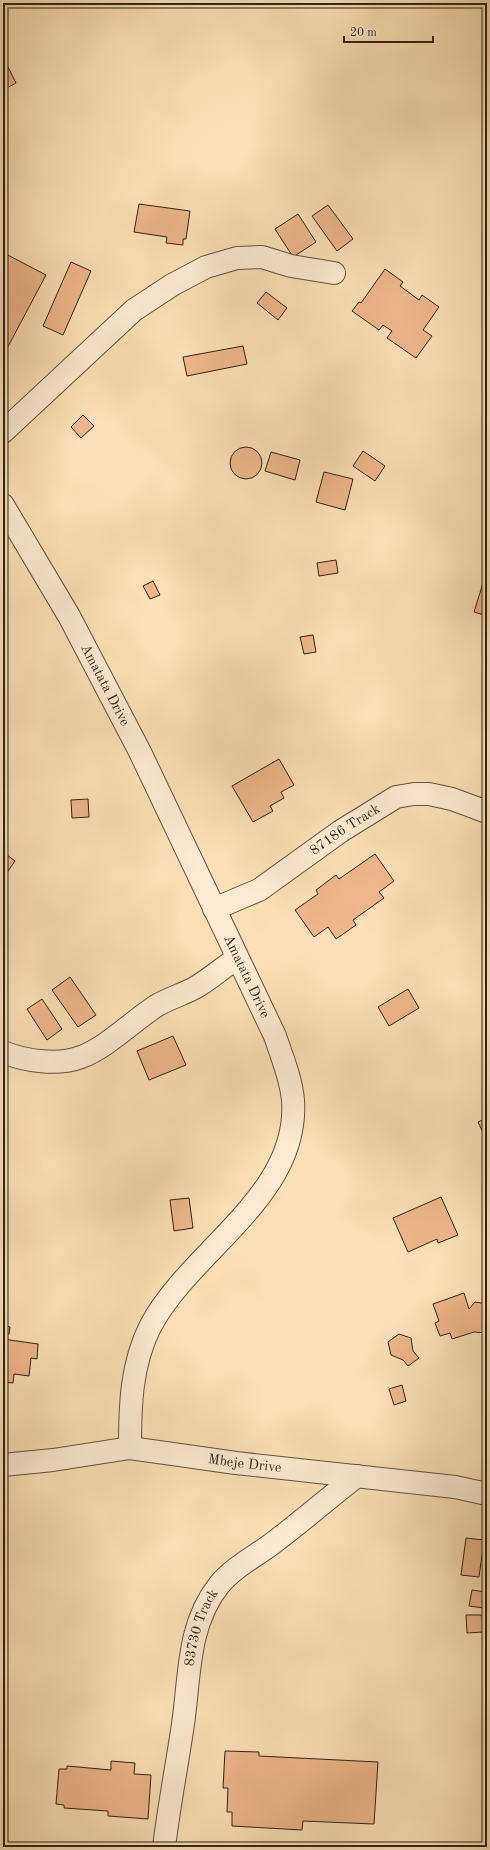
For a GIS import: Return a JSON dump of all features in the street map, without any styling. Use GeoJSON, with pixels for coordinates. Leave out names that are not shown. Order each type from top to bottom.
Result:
{"type":"FeatureCollection","features":[{"type":"Feature","properties":{"kind":"street"},"geometry":{"type":"LineString","coordinates":[[3,432],[134,310],[172,285],[206,267],[237,258],[262,257],[291,266],[334,273]]}},
{"type":"Feature","properties":{"kind":"street","name":"Amatata Drive"},"geometry":{"type":"LineString","coordinates":[[3,505],[69,616],[140,752],[275,1036],[288,1076],[293,1100],[291,1128],[285,1153],[270,1183],[246,1214],[179,1284],[150,1327],[137,1360],[131,1391],[130,1448]]}},
{"type":"Feature","properties":{"kind":"street","name":"87186 Track"},"geometry":{"type":"LineString","coordinates":[[214,909],[259,890],[341,830],[396,797],[414,794],[429,794],[452,799],[487,812]]}},
{"type":"Feature","properties":{"kind":"street"},"geometry":{"type":"LineString","coordinates":[[3,1052],[37,1061],[63,1061],[81,1058],[97,1049],[155,1006],[196,987],[237,958]]}},
{"type":"Feature","properties":{"kind":"street","name":"Mbeje Drive"},"geometry":{"type":"LineString","coordinates":[[12,1464],[130,1448],[236,1464],[455,1487],[487,1494]]}},
{"type":"Feature","properties":{"kind":"street"},"geometry":{"type":"LineString","coordinates":[[3,1451],[12,1464]]}},
{"type":"Feature","properties":{"kind":"street","name":"83730 Track"},"geometry":{"type":"LineString","coordinates":[[164,1847],[187,1697],[192,1651],[197,1625],[208,1599],[220,1584],[242,1564],[269,1546],[357,1476]]}},
{"type":"Feature","properties":{"kind":"building"},"geometry":{"type":"Polygon","coordinates":[[[7,65],[16,83],[3,90],[3,67],[7,65]]]}},
{"type":"Feature","properties":{"kind":"building"},"geometry":{"type":"Polygon","coordinates":[[[3,91],[8,100],[3,103],[3,91]]]}},
{"type":"Feature","properties":{"kind":"building"},"geometry":{"type":"Polygon","coordinates":[[[139,204],[190,211],[186,239],[183,239],[183,245],[166,243],[167,237],[134,232],[139,204]]]}},
{"type":"Feature","properties":{"kind":"building"},"geometry":{"type":"Polygon","coordinates":[[[328,205],[353,239],[337,251],[312,216],[328,205]]]}},
{"type":"Feature","properties":{"kind":"building"},"geometry":{"type":"Polygon","coordinates":[[[298,214],[316,242],[293,257],[275,229],[298,214]]]}},
{"type":"Feature","properties":{"kind":"building"},"geometry":{"type":"Polygon","coordinates":[[[4,253],[46,275],[3,356],[3,255],[4,253]]]}},
{"type":"Feature","properties":{"kind":"building"},"geometry":{"type":"Polygon","coordinates":[[[71,262],[91,271],[63,335],[43,326],[71,262]]]}},
{"type":"Feature","properties":{"kind":"building"},"geometry":{"type":"Polygon","coordinates":[[[385,269],[403,282],[400,286],[419,300],[422,295],[439,307],[423,330],[432,336],[416,358],[387,338],[392,331],[383,325],[379,330],[352,311],[359,302],[361,303],[385,269]]]}},
{"type":"Feature","properties":{"kind":"building"},"geometry":{"type":"Polygon","coordinates":[[[266,292],[287,308],[278,320],[257,303],[266,292]]]}},
{"type":"Feature","properties":{"kind":"building"},"geometry":{"type":"Polygon","coordinates":[[[243,346],[247,364],[187,376],[183,357],[243,346]]]}},
{"type":"Feature","properties":{"kind":"building"},"geometry":{"type":"Polygon","coordinates":[[[83,415],[94,426],[81,438],[71,427],[83,415]]]}},
{"type":"Feature","properties":{"kind":"building"},"geometry":{"type":"Polygon","coordinates":[[[243,447],[249,447],[258,451],[262,463],[258,475],[249,479],[243,479],[234,475],[230,466],[230,460],[234,451],[243,447]]]}},
{"type":"Feature","properties":{"kind":"building"},"geometry":{"type":"Polygon","coordinates":[[[363,451],[385,466],[375,481],[353,466],[363,451]]]}},
{"type":"Feature","properties":{"kind":"building"},"geometry":{"type":"Polygon","coordinates":[[[271,452],[300,460],[295,480],[265,471],[271,452]]]}},
{"type":"Feature","properties":{"kind":"building"},"geometry":{"type":"Polygon","coordinates":[[[324,472],[353,479],[345,510],[316,502],[324,472]]]}},
{"type":"Feature","properties":{"kind":"building"},"geometry":{"type":"Polygon","coordinates":[[[336,560],[338,573],[319,576],[317,563],[336,560]]]}},
{"type":"Feature","properties":{"kind":"building"},"geometry":{"type":"Polygon","coordinates":[[[487,570],[487,616],[474,612],[487,570]]]}},
{"type":"Feature","properties":{"kind":"building"},"geometry":{"type":"Polygon","coordinates":[[[153,581],[160,595],[150,599],[143,586],[153,581]]]}},
{"type":"Feature","properties":{"kind":"building"},"geometry":{"type":"Polygon","coordinates":[[[313,635],[316,652],[304,654],[300,637],[313,635]]]}},
{"type":"Feature","properties":{"kind":"building"},"geometry":{"type":"Polygon","coordinates":[[[279,759],[294,785],[281,792],[284,798],[270,806],[273,811],[253,822],[232,786],[279,759]]]}},
{"type":"Feature","properties":{"kind":"building"},"geometry":{"type":"Polygon","coordinates":[[[88,799],[89,817],[72,818],[71,800],[88,799]]]}},
{"type":"Feature","properties":{"kind":"building"},"geometry":{"type":"Polygon","coordinates":[[[3,852],[15,861],[4,877],[3,876],[3,852]]]}},
{"type":"Feature","properties":{"kind":"building"},"geometry":{"type":"Polygon","coordinates":[[[375,854],[394,881],[379,892],[384,898],[353,920],[356,925],[336,939],[328,927],[314,937],[295,910],[318,894],[316,890],[336,875],[339,879],[375,854]]]}},
{"type":"Feature","properties":{"kind":"building"},"geometry":{"type":"Polygon","coordinates":[[[70,977],[96,1015],[78,1027],[52,990],[70,977]]]}},
{"type":"Feature","properties":{"kind":"building"},"geometry":{"type":"Polygon","coordinates":[[[408,989],[419,1008],[389,1026],[378,1007],[408,989]]]}},
{"type":"Feature","properties":{"kind":"building"},"geometry":{"type":"Polygon","coordinates":[[[42,999],[62,1029],[47,1040],[27,1009],[42,999]]]}},
{"type":"Feature","properties":{"kind":"building"},"geometry":{"type":"Polygon","coordinates":[[[173,1036],[186,1065],[149,1080],[137,1051],[173,1036]]]}},
{"type":"Feature","properties":{"kind":"building"},"geometry":{"type":"Polygon","coordinates":[[[487,1118],[487,1141],[478,1122],[487,1118]]]}},
{"type":"Feature","properties":{"kind":"building"},"geometry":{"type":"Polygon","coordinates":[[[441,1197],[458,1235],[438,1243],[437,1239],[408,1252],[393,1218],[441,1197]]]}},
{"type":"Feature","properties":{"kind":"building"},"geometry":{"type":"Polygon","coordinates":[[[189,1198],[193,1228],[174,1231],[170,1200],[189,1198]]]}},
{"type":"Feature","properties":{"kind":"building"},"geometry":{"type":"Polygon","coordinates":[[[464,1293],[469,1309],[475,1302],[487,1304],[487,1333],[474,1332],[452,1339],[450,1333],[440,1336],[435,1323],[439,1321],[433,1304],[464,1293]]]}},
{"type":"Feature","properties":{"kind":"building"},"geometry":{"type":"Polygon","coordinates":[[[3,1325],[10,1327],[9,1334],[3,1333],[3,1325]]]}},
{"type":"Feature","properties":{"kind":"building"},"geometry":{"type":"Polygon","coordinates":[[[399,1334],[411,1338],[413,1351],[419,1358],[408,1366],[403,1360],[391,1355],[388,1342],[399,1334]]]}},
{"type":"Feature","properties":{"kind":"building"},"geometry":{"type":"Polygon","coordinates":[[[3,1339],[38,1344],[37,1359],[31,1358],[29,1376],[14,1374],[13,1383],[3,1382],[3,1339]]]}},
{"type":"Feature","properties":{"kind":"building"},"geometry":{"type":"Polygon","coordinates":[[[402,1385],[406,1401],[394,1405],[389,1389],[402,1385]]]}},
{"type":"Feature","properties":{"kind":"building"},"geometry":{"type":"Polygon","coordinates":[[[466,1538],[484,1540],[479,1577],[461,1575],[466,1538]]]}},
{"type":"Feature","properties":{"kind":"building"},"geometry":{"type":"Polygon","coordinates":[[[472,1590],[486,1592],[484,1608],[469,1606],[472,1590]]]}},
{"type":"Feature","properties":{"kind":"building"},"geometry":{"type":"Polygon","coordinates":[[[466,1615],[482,1615],[483,1632],[467,1633],[466,1615]]]}},
{"type":"Feature","properties":{"kind":"building"},"geometry":{"type":"Polygon","coordinates":[[[225,1751],[259,1752],[259,1756],[378,1762],[374,1824],[303,1821],[302,1830],[232,1826],[232,1812],[227,1812],[228,1788],[223,1788],[225,1751]]]}},
{"type":"Feature","properties":{"kind":"building"},"geometry":{"type":"Polygon","coordinates":[[[111,1761],[135,1763],[134,1774],[151,1775],[148,1819],[108,1816],[108,1811],[64,1808],[64,1805],[56,1804],[59,1769],[67,1769],[67,1766],[111,1770],[111,1761]]]}}]}
